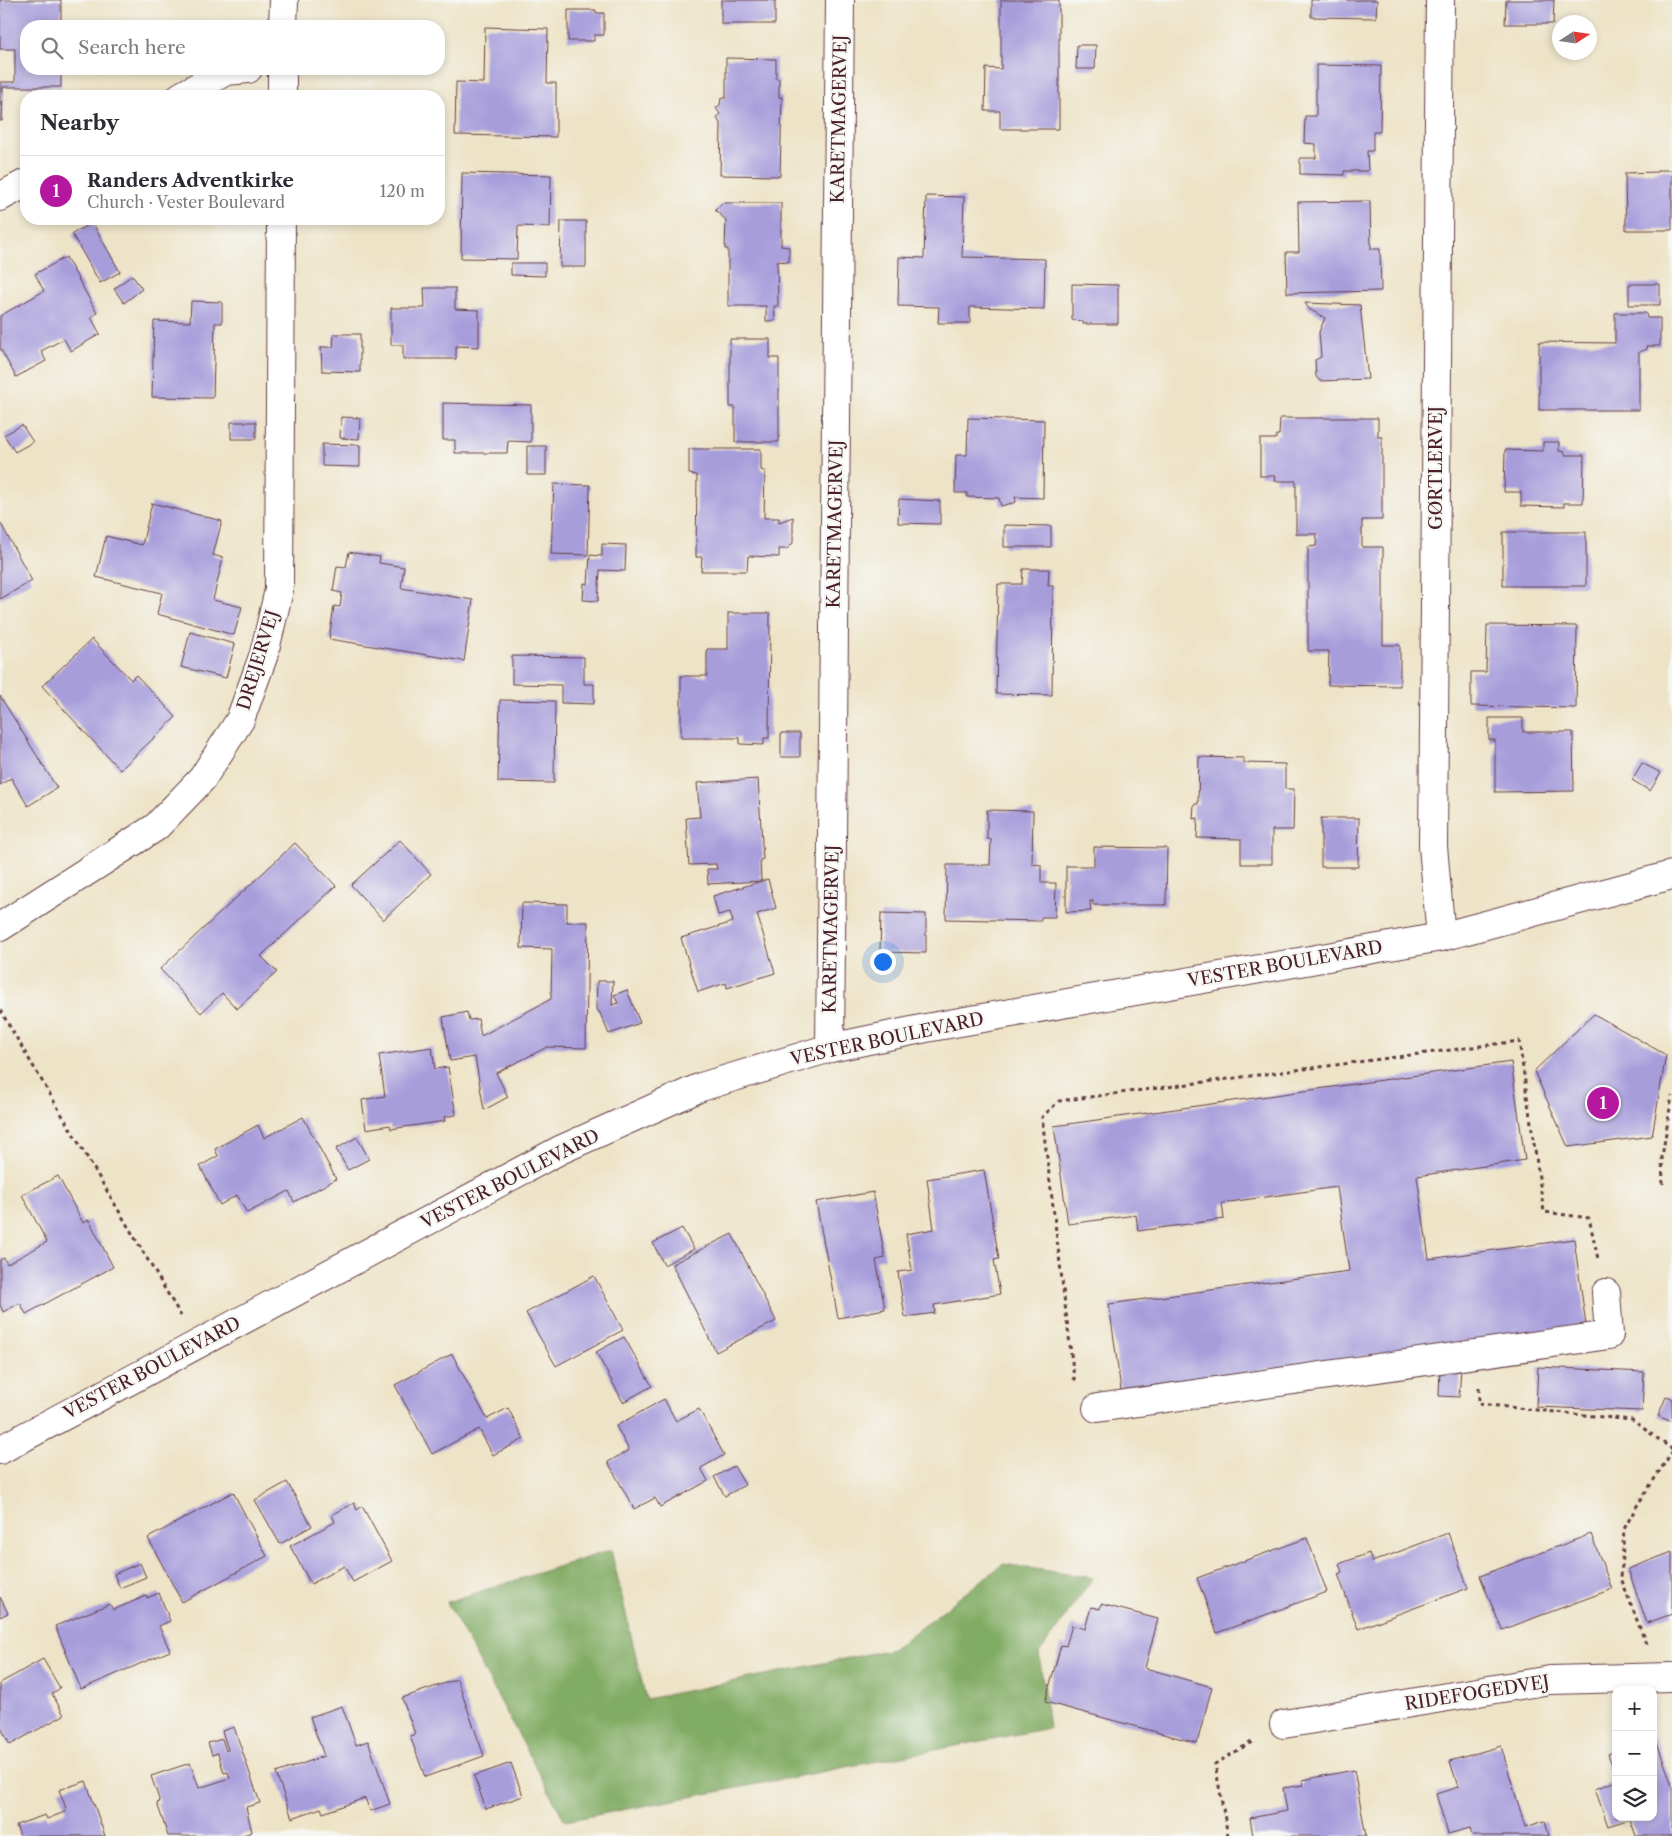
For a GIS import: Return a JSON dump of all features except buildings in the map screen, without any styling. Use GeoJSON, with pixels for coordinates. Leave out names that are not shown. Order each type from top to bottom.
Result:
{"type":"FeatureCollection","features":[{"type":"Feature","properties":{"kind":"street"},"geometry":{"type":"LineString","coordinates":[[283,20],[284,0]]}},
{"type":"Feature","properties":{"kind":"street","name":"KARETMAGERVEJ"},"geometry":{"type":"LineString","coordinates":[[830,1048],[840,0]]}},
{"type":"Feature","properties":{"kind":"street","name":"GØRTLERVEJ"},"geometry":{"type":"LineString","coordinates":[[1440,0],[1433,846],[1441,937]]}},
{"type":"Feature","properties":{"kind":"street"},"geometry":{"type":"LineString","coordinates":[[192,90],[219,75]]}},
{"type":"Feature","properties":{"kind":"street"},"geometry":{"type":"LineString","coordinates":[[282,75],[282,90]]}},
{"type":"Feature","properties":{"kind":"street"},"geometry":{"type":"LineString","coordinates":[[0,197],[20,185]]}},
{"type":"Feature","properties":{"kind":"street","name":"DREJERVEJ"},"geometry":{"type":"LineString","coordinates":[[0,928],[156,827],[202,779],[240,720],[264,654],[279,590],[281,225]]}},
{"type":"Feature","properties":{"kind":"street","name":"VESTER BOULEVARD"},"geometry":{"type":"LineString","coordinates":[[0,1450],[560,1150],[701,1087],[830,1048],[926,1028],[1441,937],[1672,875]]}},
{"type":"Feature","properties":{"kind":"street"},"geometry":{"type":"LineString","coordinates":[[1097,1408],[1609,1335],[1606,1294]]}},
{"type":"Feature","properties":{"kind":"street","name":"RIDEFOGEDVEJ"},"geometry":{"type":"LineString","coordinates":[[1284,1724],[1550,1680],[1665,1677]]}},
{"type":"Feature","properties":{"kind":"path"},"geometry":{"type":"LineString","coordinates":[[0,1010],[197,1344]]}},
{"type":"Feature","properties":{"kind":"path"},"geometry":{"type":"LineString","coordinates":[[1097,1408],[1074,1378],[1044,1136],[1042,1117],[1059,1101],[1520,1041],[1544,1212],[1589,1218],[1606,1294]]}},
{"type":"Feature","properties":{"kind":"path"},"geometry":{"type":"LineString","coordinates":[[1663,1184],[1662,1157],[1672,1096]]}},
{"type":"Feature","properties":{"kind":"path"},"geometry":{"type":"LineString","coordinates":[[1478,1353],[1479,1404],[1632,1420],[1672,1451],[1624,1529],[1622,1578],[1665,1677]]}},
{"type":"Feature","properties":{"kind":"path"},"geometry":{"type":"LineString","coordinates":[[1228,1836],[1215,1764],[1284,1724]]}},
{"type":"Feature","properties":{"kind":"green space"},"geometry":{"type":"Polygon","coordinates":[[[611,1550],[646,1699],[893,1649],[1003,1564],[1093,1578],[1039,1653],[1049,1728],[565,1821],[447,1602],[611,1550]]]}},
{"type":"Feature","properties":{"kind":"place","name":"Randers Adventkirke"},"geometry":{"type":"Point","coordinates":[1603,1103]}}]}
